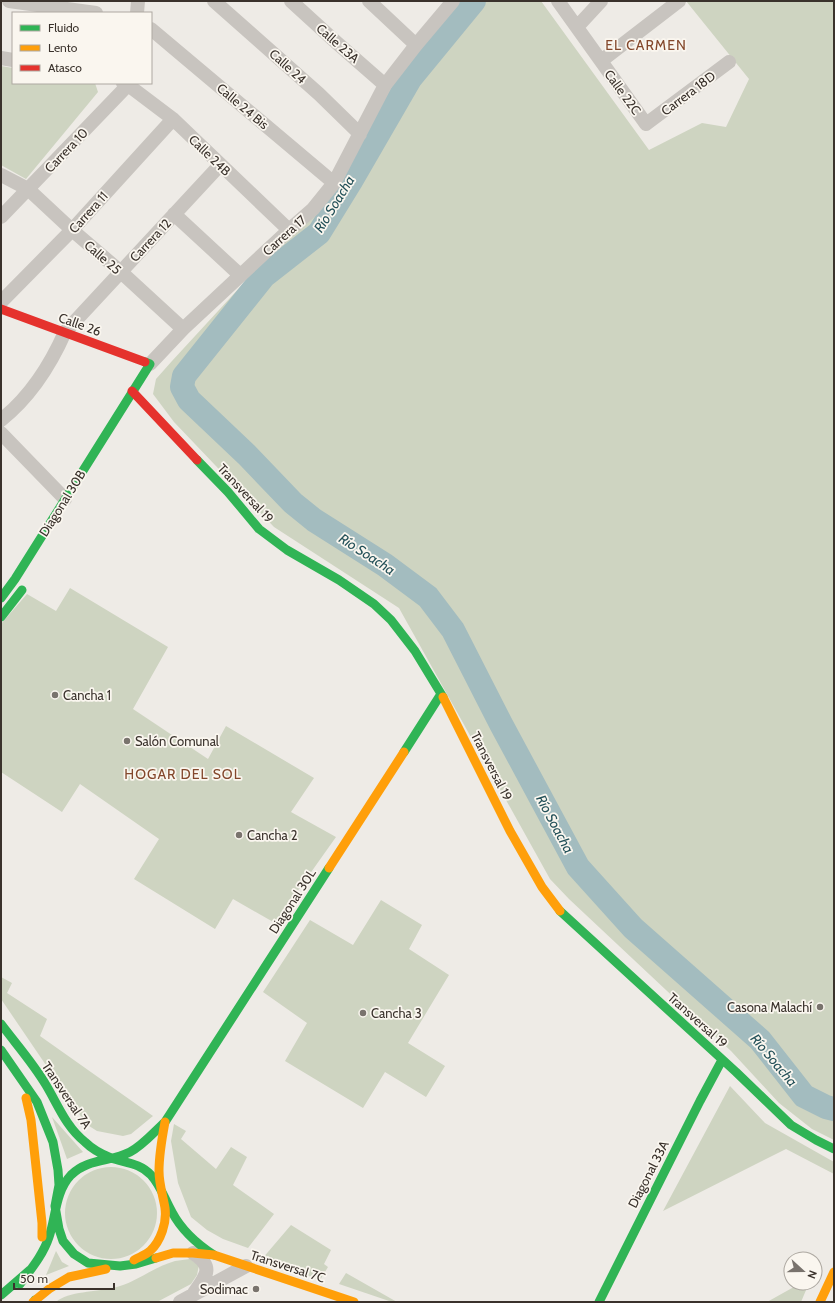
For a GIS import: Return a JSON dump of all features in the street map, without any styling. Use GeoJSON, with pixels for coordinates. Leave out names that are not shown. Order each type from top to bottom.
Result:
{"type":"FeatureCollection","features":[{"type":"Feature","properties":{"kind":"main road","name":"Calle 26"},"geometry":{"type":"LineString","coordinates":[[1,309],[150,364]]}},
{"type":"Feature","properties":{"kind":"main road","name":"Carrera 17"},"geometry":{"type":"LineString","coordinates":[[132,391],[150,364]]}},
{"type":"Feature","properties":{"kind":"main road","name":"Transversal 19"},"geometry":{"type":"LineString","coordinates":[[132,391],[139,403],[228,492],[259,529],[287,550],[339,580],[374,604],[391,620],[415,651],[441,694],[510,831],[542,887],[561,912],[791,1125],[834,1149]]}},
{"type":"Feature","properties":{"kind":"main road","name":"Diagonal 30B"},"geometry":{"type":"LineString","coordinates":[[1,598],[15,579],[132,391]]}},
{"type":"Feature","properties":{"kind":"main road"},"geometry":{"type":"LineString","coordinates":[[1,617],[10,607],[28,580]]}},
{"type":"Feature","properties":{"kind":"main road","name":"Diagonal 30L"},"geometry":{"type":"LineString","coordinates":[[165,1122],[441,694]]}},
{"type":"Feature","properties":{"kind":"main road","name":"Transversal 7A"},"geometry":{"type":"LineString","coordinates":[[1,1024],[46,1084],[74,1132],[82,1141],[111,1158],[132,1162],[143,1168],[152,1177],[161,1191]]}},
{"type":"Feature","properties":{"kind":"main road"},"geometry":{"type":"LineString","coordinates":[[1,1050],[37,1102],[52,1142],[58,1170],[59,1185],[53,1226],[46,1246],[17,1288],[3,1302]]}},
{"type":"Feature","properties":{"kind":"main road","name":"Diagonal 33A"},"geometry":{"type":"LineString","coordinates":[[599,1302],[722,1060]]}},
{"type":"Feature","properties":{"kind":"main road"},"geometry":{"type":"LineString","coordinates":[[18,1075],[27,1100],[36,1164],[42,1223],[42,1238],[38,1258]]}},
{"type":"Feature","properties":{"kind":"main road"},"geometry":{"type":"LineString","coordinates":[[56,1206],[62,1187],[70,1176],[81,1167],[93,1161],[111,1158],[129,1152],[165,1122]]}},
{"type":"Feature","properties":{"kind":"main road"},"geometry":{"type":"LineString","coordinates":[[34,1301],[48,1289],[69,1277],[120,1266],[150,1251],[158,1239],[164,1225],[165,1210],[159,1172],[165,1122]]}},
{"type":"Feature","properties":{"kind":"main road","name":"Transversal 7C"},"geometry":{"type":"LineString","coordinates":[[161,1191],[175,1218],[184,1230],[195,1241],[214,1255]]}},
{"type":"Feature","properties":{"kind":"main road","name":"Transversal 7C"},"geometry":{"type":"LineString","coordinates":[[56,1206],[59,1229],[63,1241],[74,1254],[88,1263],[120,1266],[136,1264],[173,1253],[214,1255],[354,1302]]}},
{"type":"Feature","properties":{"kind":"main road"},"geometry":{"type":"LineString","coordinates":[[1,1295],[30,1270]]}},
{"type":"Feature","properties":{"kind":"main road"},"geometry":{"type":"LineString","coordinates":[[820,1302],[834,1272]]}},
{"type":"Feature","properties":{"kind":"street"},"geometry":{"type":"LineString","coordinates":[[9,1],[89,12]]}},
{"type":"Feature","properties":{"kind":"street"},"geometry":{"type":"LineString","coordinates":[[137,12],[138,1]]}},
{"type":"Feature","properties":{"kind":"street","name":"Calle 24"},"geometry":{"type":"LineString","coordinates":[[214,1],[319,94],[360,134]]}},
{"type":"Feature","properties":{"kind":"street","name":"Calle 23A"},"geometry":{"type":"LineString","coordinates":[[291,1],[385,85]]}},
{"type":"Feature","properties":{"kind":"street"},"geometry":{"type":"LineString","coordinates":[[369,1],[416,45]]}},
{"type":"Feature","properties":{"kind":"street","name":"Calle 22C"},"geometry":{"type":"LineString","coordinates":[[558,1],[646,124]]}},
{"type":"Feature","properties":{"kind":"street"},"geometry":{"type":"LineString","coordinates":[[577,28],[601,1]]}},
{"type":"Feature","properties":{"kind":"street"},"geometry":{"type":"LineString","coordinates":[[601,61],[679,1]]}},
{"type":"Feature","properties":{"kind":"street","name":"Carrera 17"},"geometry":{"type":"LineString","coordinates":[[150,364],[183,329],[313,209],[334,183],[385,85],[445,4]]}},
{"type":"Feature","properties":{"kind":"street","name":"Calle 24 Bis"},"geometry":{"type":"LineString","coordinates":[[152,30],[334,183]]}},
{"type":"Feature","properties":{"kind":"street"},"geometry":{"type":"LineString","coordinates":[[1,58],[12,60]]}},
{"type":"Feature","properties":{"kind":"street","name":"Carrera 18D"},"geometry":{"type":"LineString","coordinates":[[646,124],[729,62]]}},
{"type":"Feature","properties":{"kind":"street","name":"Calle 24B"},"geometry":{"type":"LineString","coordinates":[[127,84],[173,119],[289,230]]}},
{"type":"Feature","properties":{"kind":"street","name":"Carrera 10"},"geometry":{"type":"LineString","coordinates":[[1,217],[127,84]]}},
{"type":"Feature","properties":{"kind":"street","name":"Carrera 11"},"geometry":{"type":"LineString","coordinates":[[1,302],[72,230],[173,119]]}},
{"type":"Feature","properties":{"kind":"street","name":"Carrera 12"},"geometry":{"type":"LineString","coordinates":[[1,420],[22,400],[38,381],[58,348],[65,332],[220,165]]}},
{"type":"Feature","properties":{"kind":"street","name":"Calle 25"},"geometry":{"type":"LineString","coordinates":[[1,175],[28,190],[183,329]]}},
{"type":"Feature","properties":{"kind":"street"},"geometry":{"type":"LineString","coordinates":[[174,214],[240,275]]}},
{"type":"Feature","properties":{"kind":"street"},"geometry":{"type":"LineString","coordinates":[[1,433],[65,499]]}},
{"type":"Feature","properties":{"kind":"street"},"geometry":{"type":"LineString","coordinates":[[186,1299],[203,1281],[206,1269],[205,1263],[201,1258],[193,1253]]}},
{"type":"Feature","properties":{"kind":"street"},"geometry":{"type":"LineString","coordinates":[[186,1299],[246,1266]]}},
{"type":"Feature","properties":{"kind":"green space"},"geometry":{"type":"Polygon","coordinates":[[[465,1],[541,1],[649,150],[702,123],[726,127],[749,79],[686,1],[834,1],[834,1140],[812,1129],[779,1103],[731,1051],[569,899],[550,879],[399,608],[274,527],[174,422],[153,394],[156,379],[172,361],[266,259],[328,203],[392,90],[465,1]]]}},
{"type":"Feature","properties":{"kind":"green space"},"geometry":{"type":"Polygon","coordinates":[[[1,66],[12,68],[12,84],[95,84],[98,92],[26,179],[1,165],[1,66]]]}},
{"type":"Feature","properties":{"kind":"green space"},"geometry":{"type":"Polygon","coordinates":[[[70,588],[168,647],[133,709],[208,759],[226,726],[314,778],[291,812],[336,837],[275,923],[233,899],[215,929],[134,879],[159,839],[80,784],[62,812],[1,772],[1,624],[27,594],[56,611],[70,588]]]}},
{"type":"Feature","properties":{"kind":"green space"},"geometry":{"type":"Polygon","coordinates":[[[381,900],[422,925],[409,949],[449,975],[408,1043],[445,1066],[426,1097],[385,1072],[363,1108],[285,1061],[307,1023],[263,992],[310,920],[353,945],[381,900]]]}},
{"type":"Feature","properties":{"kind":"green space"},"geometry":{"type":"Polygon","coordinates":[[[1,977],[12,983],[7,993],[47,1019],[40,1036],[153,1116],[131,1134],[123,1136],[97,1131],[86,1124],[1,999],[1,977]]]}},
{"type":"Feature","properties":{"kind":"green space"},"geometry":{"type":"Polygon","coordinates":[[[730,1086],[765,1123],[834,1162],[834,1174],[786,1149],[663,1211],[730,1086]]]}},
{"type":"Feature","properties":{"kind":"green space"},"geometry":{"type":"Polygon","coordinates":[[[52,1117],[83,1152],[67,1159],[52,1117]]]}},
{"type":"Feature","properties":{"kind":"green space"},"geometry":{"type":"Polygon","coordinates":[[[174,1124],[186,1131],[181,1139],[216,1169],[231,1147],[247,1157],[233,1185],[274,1214],[248,1248],[223,1239],[207,1230],[191,1217],[178,1183],[171,1141],[174,1124]]]}},
{"type":"Feature","properties":{"kind":"green space"},"geometry":{"type":"Polygon","coordinates":[[[111,1167],[129,1171],[144,1180],[153,1195],[157,1213],[153,1231],[144,1246],[129,1255],[111,1259],[93,1255],[78,1246],[69,1231],[65,1213],[69,1195],[78,1180],[93,1171],[111,1167]]]}},
{"type":"Feature","properties":{"kind":"green space"},"geometry":{"type":"Polygon","coordinates":[[[291,1225],[331,1250],[324,1264],[328,1267],[320,1280],[262,1259],[291,1225]]]}},
{"type":"Feature","properties":{"kind":"green space"},"geometry":{"type":"Polygon","coordinates":[[[56,1251],[62,1262],[69,1266],[46,1275],[56,1251]]]}},
{"type":"Feature","properties":{"kind":"green space"},"geometry":{"type":"Polygon","coordinates":[[[190,1259],[199,1265],[197,1275],[191,1284],[157,1302],[56,1302],[61,1298],[75,1294],[121,1286],[159,1267],[175,1261],[190,1259]]]}},
{"type":"Feature","properties":{"kind":"green space"},"geometry":{"type":"Polygon","coordinates":[[[346,1273],[397,1302],[392,1302],[339,1284],[346,1273]]]}},
{"type":"Feature","properties":{"kind":"green space"},"geometry":{"type":"Polygon","coordinates":[[[787,1291],[806,1291],[801,1302],[767,1302],[787,1291]]]}},
{"type":"Feature","properties":{"kind":"waterway","name":"Río Soacha"},"geometry":{"type":"LineString","coordinates":[[474,1],[410,79],[319,233],[264,276],[184,376],[182,387],[189,400],[247,455],[293,503],[314,520],[385,565],[428,597],[453,630],[501,724],[578,867],[633,928],[760,1040],[804,1096],[826,1107],[834,1109]]}},
{"type":"Feature","properties":{"kind":"traffic: fast"},"geometry":{"type":"LineString","coordinates":[[1,598],[15,579],[150,364],[145,362]]}},
{"type":"Feature","properties":{"kind":"traffic: fast"},"geometry":{"type":"LineString","coordinates":[[197,460],[228,492],[259,529],[287,550],[339,580],[374,604],[391,620],[415,651],[443,697]]}},
{"type":"Feature","properties":{"kind":"traffic: fast"},"geometry":{"type":"LineString","coordinates":[[1,617],[22,590]]}},
{"type":"Feature","properties":{"kind":"traffic: fast"},"geometry":{"type":"LineString","coordinates":[[404,752],[441,694]]}},
{"type":"Feature","properties":{"kind":"traffic: fast"},"geometry":{"type":"LineString","coordinates":[[20,1284],[36,1262],[46,1244],[59,1197],[71,1175],[92,1163],[130,1152],[144,1142],[165,1122],[329,868]]}},
{"type":"Feature","properties":{"kind":"traffic: fast"},"geometry":{"type":"LineString","coordinates":[[560,911],[736,1072],[791,1125],[834,1149]]}},
{"type":"Feature","properties":{"kind":"traffic: fast"},"geometry":{"type":"LineString","coordinates":[[1,1024],[36,1069],[67,1123],[78,1136],[100,1153],[147,1171],[158,1184],[180,1225],[196,1242],[214,1255]]}},
{"type":"Feature","properties":{"kind":"traffic: fast"},"geometry":{"type":"LineString","coordinates":[[1,1050],[37,1102],[53,1142],[59,1185],[55,1206],[59,1229],[63,1241],[74,1254],[88,1263],[120,1266],[136,1264],[156,1258]]}},
{"type":"Feature","properties":{"kind":"traffic: fast"},"geometry":{"type":"LineString","coordinates":[[599,1302],[722,1060]]}},
{"type":"Feature","properties":{"kind":"traffic: fast"},"geometry":{"type":"LineString","coordinates":[[1,1295],[30,1270]]}},
{"type":"Feature","properties":{"kind":"traffic: slow"},"geometry":{"type":"LineString","coordinates":[[443,697],[510,831],[542,887],[560,911]]}},
{"type":"Feature","properties":{"kind":"traffic: slow"},"geometry":{"type":"LineString","coordinates":[[329,868],[404,752]]}},
{"type":"Feature","properties":{"kind":"traffic: slow"},"geometry":{"type":"LineString","coordinates":[[26,1098],[31,1120],[42,1223],[42,1237]]}},
{"type":"Feature","properties":{"kind":"traffic: slow"},"geometry":{"type":"LineString","coordinates":[[134,1260],[147,1254],[154,1247],[160,1237],[164,1225],[165,1208],[160,1185],[159,1171],[165,1122]]}},
{"type":"Feature","properties":{"kind":"traffic: slow"},"geometry":{"type":"LineString","coordinates":[[156,1258],[173,1253],[214,1255],[354,1302]]}},
{"type":"Feature","properties":{"kind":"traffic: slow"},"geometry":{"type":"LineString","coordinates":[[33,1302],[49,1289],[69,1277],[106,1269]]}},
{"type":"Feature","properties":{"kind":"traffic: slow"},"geometry":{"type":"LineString","coordinates":[[820,1302],[834,1272]]}},
{"type":"Feature","properties":{"kind":"traffic: jam"},"geometry":{"type":"LineString","coordinates":[[1,309],[145,362]]}},
{"type":"Feature","properties":{"kind":"traffic: jam"},"geometry":{"type":"LineString","coordinates":[[132,391],[197,460]]}},
{"type":"Feature","properties":{"kind":"place","name":"Cancha 1"},"geometry":{"type":"Point","coordinates":[55,695]}},
{"type":"Feature","properties":{"kind":"place","name":"Salón Comunal"},"geometry":{"type":"Point","coordinates":[127,741]}},
{"type":"Feature","properties":{"kind":"place","name":"Cancha 2"},"geometry":{"type":"Point","coordinates":[239,835]}},
{"type":"Feature","properties":{"kind":"place","name":"Casona Malachí"},"geometry":{"type":"Point","coordinates":[820,1007]}},
{"type":"Feature","properties":{"kind":"place","name":"Cancha 3"},"geometry":{"type":"Point","coordinates":[363,1013]}},
{"type":"Feature","properties":{"kind":"place","name":"Sodimac"},"geometry":{"type":"Point","coordinates":[256,1289]}},
{"type":"Feature","properties":{"kind":"district","name":"EL CARMEN"},"geometry":{"type":"Point","coordinates":[646,45]}},
{"type":"Feature","properties":{"kind":"district","name":"HOGAR DEL SOL"},"geometry":{"type":"Point","coordinates":[183,774]}}]}
